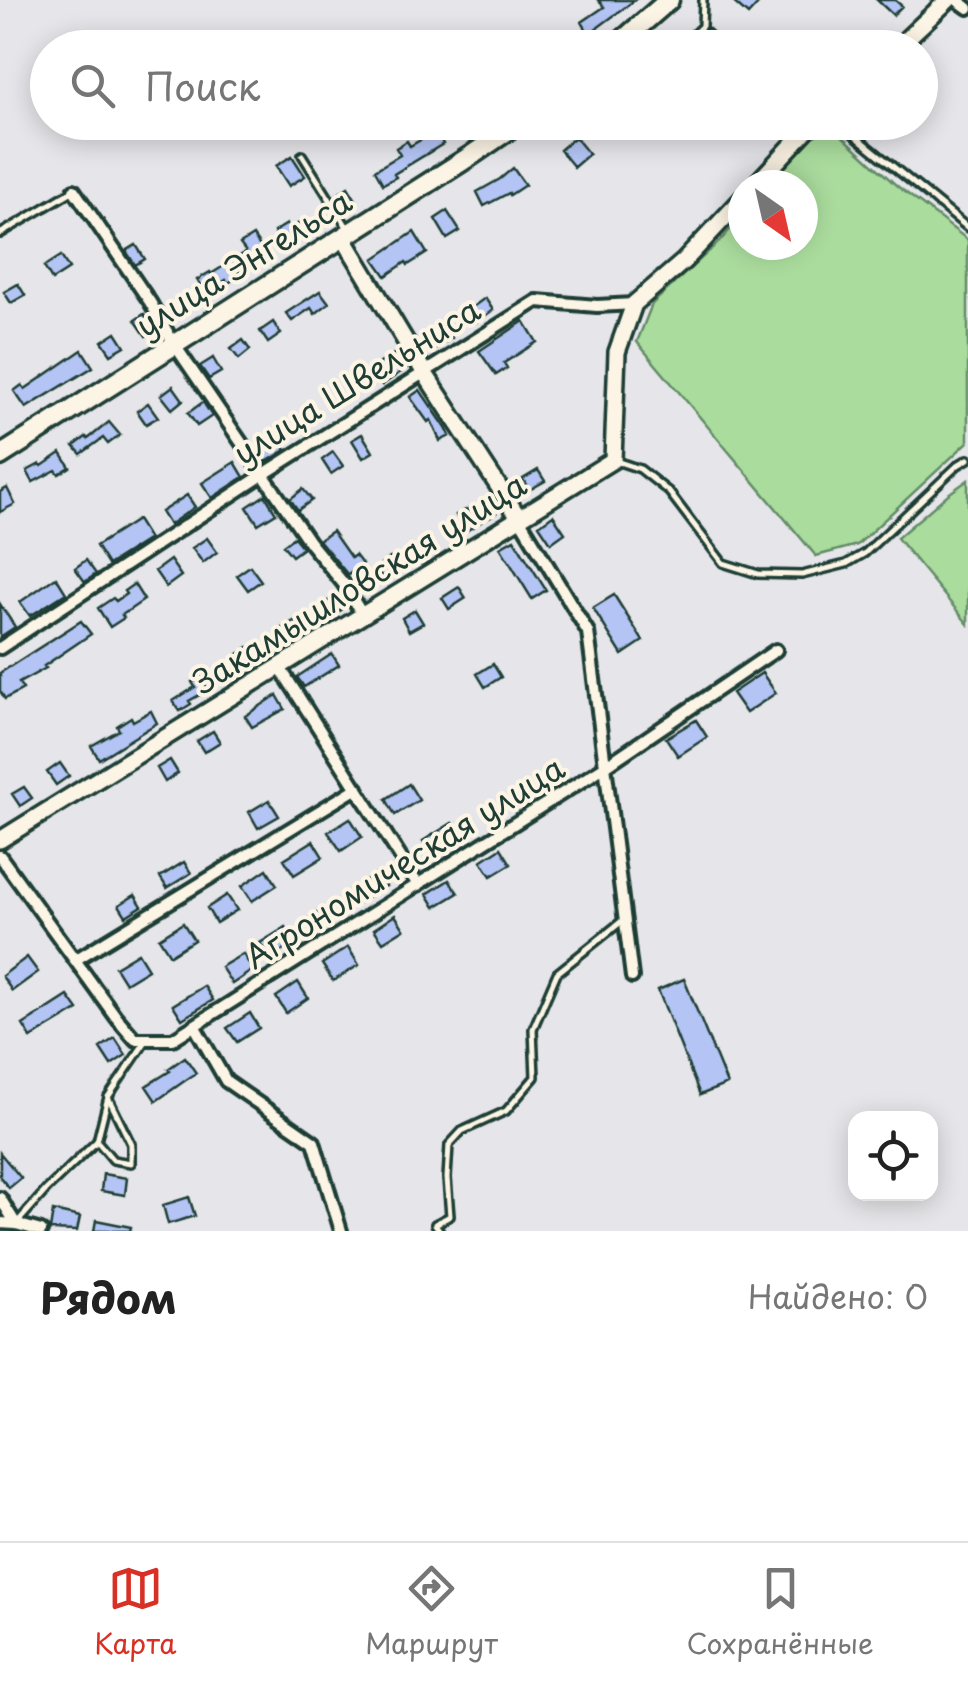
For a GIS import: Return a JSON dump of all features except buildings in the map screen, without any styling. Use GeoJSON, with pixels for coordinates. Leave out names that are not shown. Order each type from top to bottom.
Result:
{"type":"FeatureCollection","features":[{"type":"Feature","properties":{"kind":"main road"},"geometry":{"type":"LineString","coordinates":[[635,30],[669,0]]}},
{"type":"Feature","properties":{"kind":"main road","name":"улица Энгельса"},"geometry":{"type":"LineString","coordinates":[[0,456],[492,140]]}},
{"type":"Feature","properties":{"kind":"street"},"geometry":{"type":"LineString","coordinates":[[916,30],[948,0]]}},
{"type":"Feature","properties":{"kind":"street"},"geometry":{"type":"LineString","coordinates":[[958,0],[968,8]]}},
{"type":"Feature","properties":{"kind":"street"},"geometry":{"type":"LineString","coordinates":[[769,170],[797,140]]}},
{"type":"Feature","properties":{"kind":"street"},"geometry":{"type":"LineString","coordinates":[[74,190],[174,344],[362,614]]}},
{"type":"Feature","properties":{"kind":"street"},"geometry":{"type":"LineString","coordinates":[[614,460],[617,352],[634,304],[728,214]]}},
{"type":"Feature","properties":{"kind":"street"},"geometry":{"type":"LineString","coordinates":[[346,235],[424,372],[588,632],[632,977]]}},
{"type":"Feature","properties":{"kind":"street","name":"улица Швельниса"},"geometry":{"type":"LineString","coordinates":[[0,648],[264,474],[537,302],[634,304]]}},
{"type":"Feature","properties":{"kind":"street","name":"Закамышловская улица"},"geometry":{"type":"LineString","coordinates":[[0,840],[614,460]]}},
{"type":"Feature","properties":{"kind":"street","name":"Агрономическая улица"},"geometry":{"type":"LineString","coordinates":[[148,1039],[173,1039],[196,1026],[604,766],[776,650]]}},
{"type":"Feature","properties":{"kind":"street"},"geometry":{"type":"LineString","coordinates":[[279,666],[418,885]]}},
{"type":"Feature","properties":{"kind":"street"},"geometry":{"type":"LineString","coordinates":[[75,960],[357,788]]}},
{"type":"Feature","properties":{"kind":"street"},"geometry":{"type":"LineString","coordinates":[[0,856],[135,1039],[148,1039]]}},
{"type":"Feature","properties":{"kind":"street"},"geometry":{"type":"LineString","coordinates":[[196,1026],[226,1081],[314,1142],[341,1231]]}},
{"type":"Feature","properties":{"kind":"street"},"geometry":{"type":"LineString","coordinates":[[0,1198],[16,1224]]}},
{"type":"Feature","properties":{"kind":"street"},"geometry":{"type":"LineString","coordinates":[[0,1224],[41,1231]]}},
{"type":"Feature","properties":{"kind":"lane"},"geometry":{"type":"LineString","coordinates":[[698,30],[702,26],[703,0]]}},
{"type":"Feature","properties":{"kind":"lane"},"geometry":{"type":"LineString","coordinates":[[861,140],[968,228]]}},
{"type":"Feature","properties":{"kind":"lane"},"geometry":{"type":"LineString","coordinates":[[302,155],[346,235]]}},
{"type":"Feature","properties":{"kind":"lane"},"geometry":{"type":"LineString","coordinates":[[0,234],[74,190]]}},
{"type":"Feature","properties":{"kind":"lane"},"geometry":{"type":"LineString","coordinates":[[614,460],[640,468],[669,492],[723,562],[758,574],[802,575],[846,564],[866,553],[968,459]]}},
{"type":"Feature","properties":{"kind":"lane"},"geometry":{"type":"LineString","coordinates":[[440,1231],[435,1224],[450,1216],[449,1145],[462,1131],[506,1112],[535,1077],[532,1029],[557,973],[624,919]]}},
{"type":"Feature","properties":{"kind":"lane"},"geometry":{"type":"LineString","coordinates":[[16,1224],[97,1140],[108,1097],[148,1039]]}},
{"type":"Feature","properties":{"kind":"lane"},"geometry":{"type":"LineString","coordinates":[[97,1140],[113,1160],[131,1163],[131,1144],[108,1097]]}},
{"type":"Feature","properties":{"kind":"green space"},"geometry":{"type":"Polygon","coordinates":[[[809,140],[847,140],[896,185],[968,240],[968,442],[857,545],[816,556],[637,342],[652,304],[728,232],[728,260],[818,260],[818,170],[782,170],[809,140]]]}},
{"type":"Feature","properties":{"kind":"green space"},"geometry":{"type":"Polygon","coordinates":[[[968,480],[968,624],[897,538],[968,480]]]}}]}
